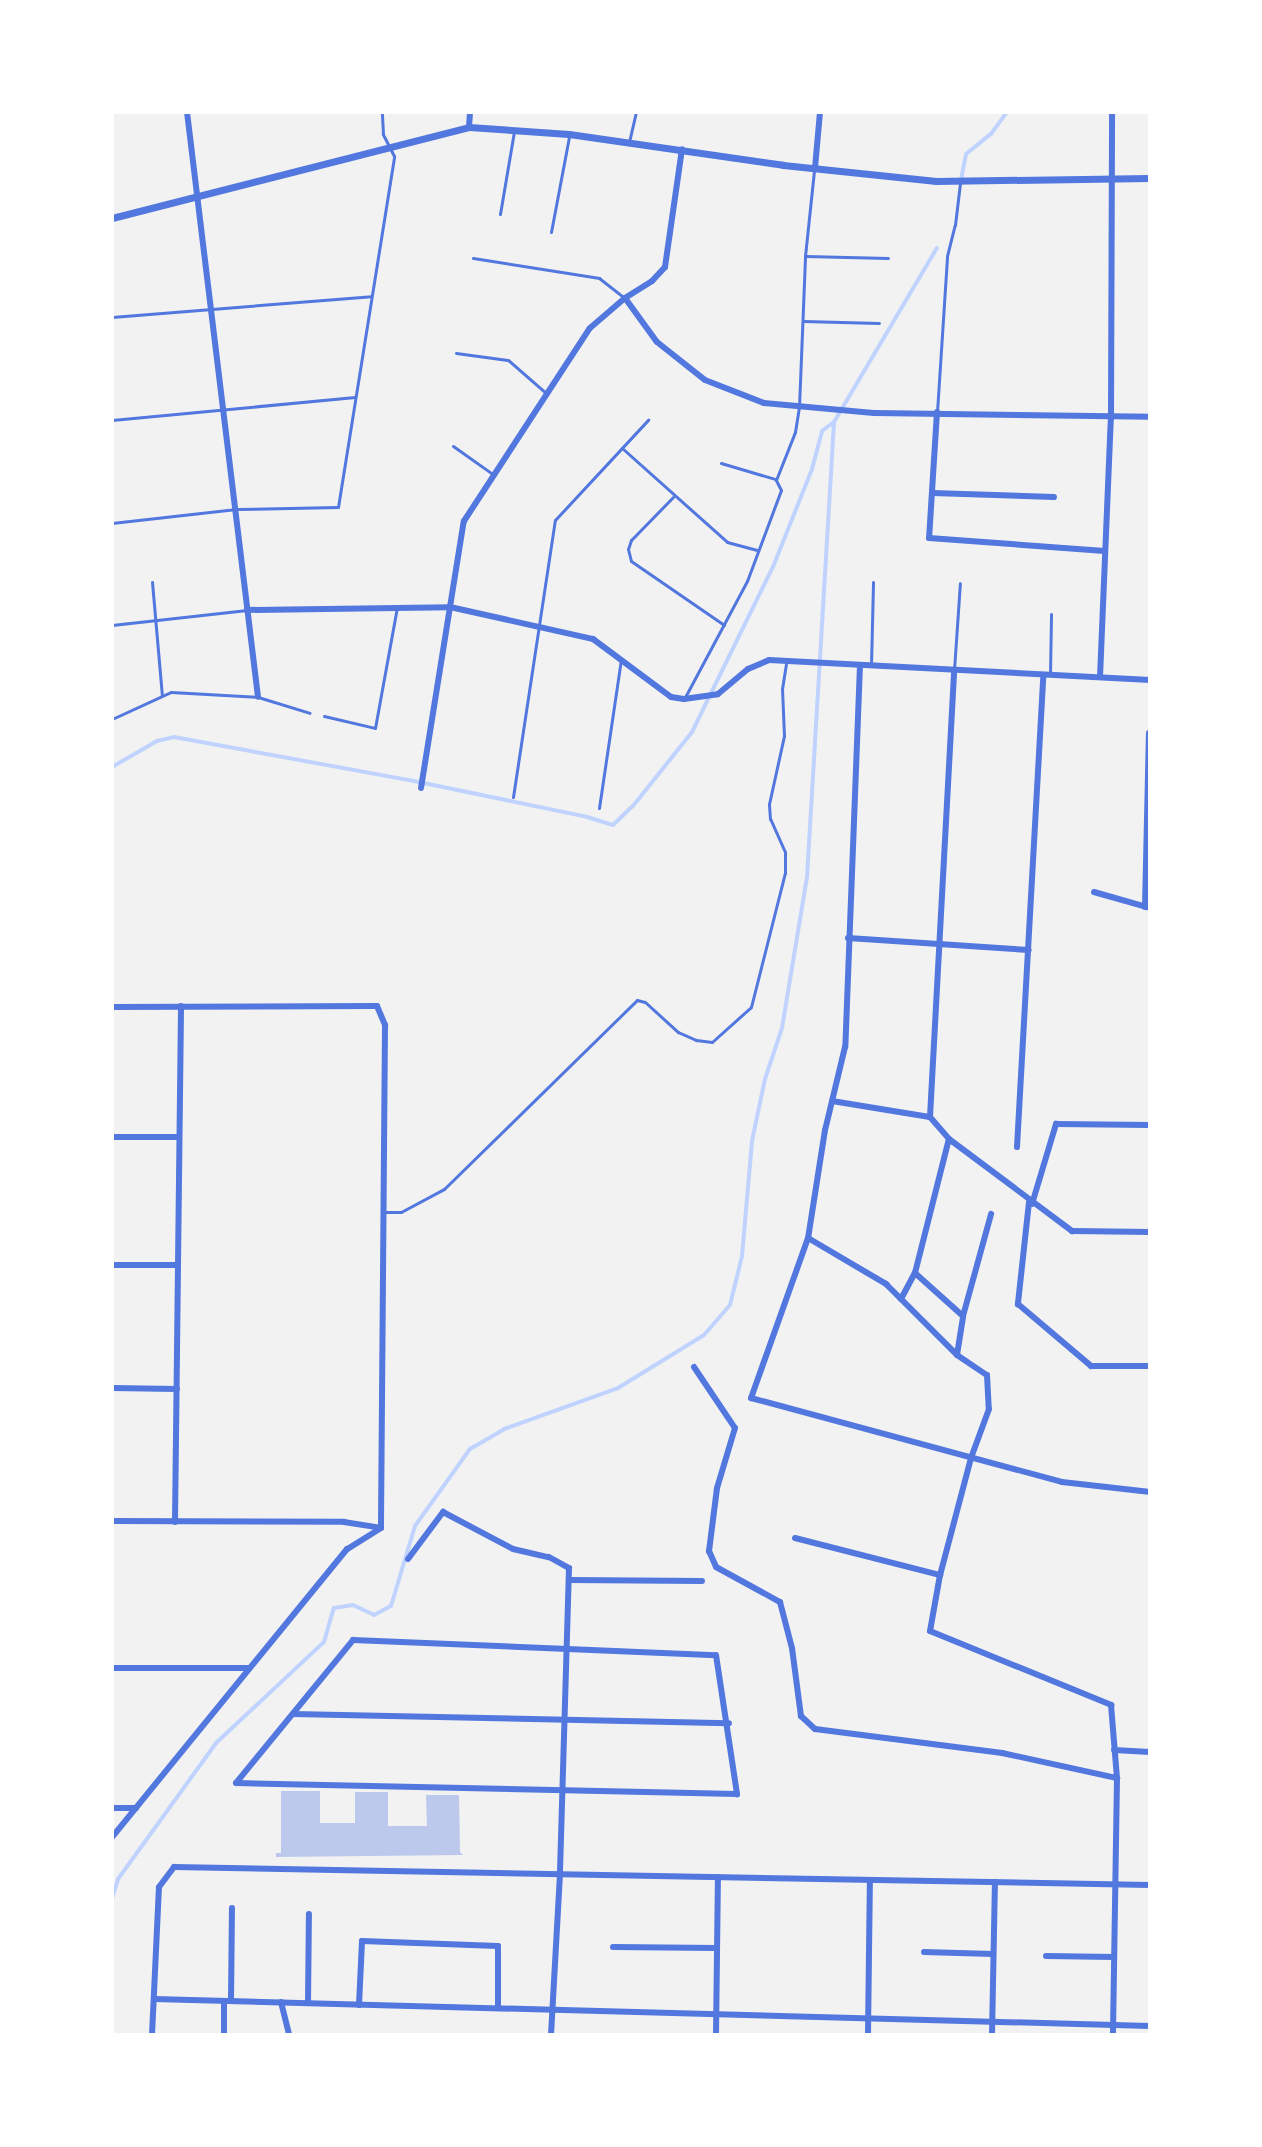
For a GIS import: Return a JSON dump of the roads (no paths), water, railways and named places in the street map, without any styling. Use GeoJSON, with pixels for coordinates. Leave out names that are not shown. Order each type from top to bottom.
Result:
{"type":"FeatureCollection","features":[{"type":"Feature","properties":{"kind":"street"},"geometry":{"type":"LineString","coordinates":[[187,112],[200,196],[258,697]]}},
{"type":"Feature","properties":{"kind":"street"},"geometry":{"type":"LineString","coordinates":[[469,127],[470,112]]}},
{"type":"Feature","properties":{"kind":"street"},"geometry":{"type":"LineString","coordinates":[[815,168],[820,112]]}},
{"type":"Feature","properties":{"kind":"street"},"geometry":{"type":"LineString","coordinates":[[1100,677],[1111,418],[1112,112]]}},
{"type":"Feature","properties":{"kind":"street"},"geometry":{"type":"LineString","coordinates":[[112,218],[469,127],[569,134],[815,168],[960,183],[1150,178]]}},
{"type":"Feature","properties":{"kind":"street"},"geometry":{"type":"LineString","coordinates":[[421,788],[464,521],[590,328],[625,298],[652,281],[665,267],[682,149]]}},
{"type":"Feature","properties":{"kind":"street"},"geometry":{"type":"LineString","coordinates":[[625,298],[657,342],[705,380],[764,403],[895,412],[1150,417]]}},
{"type":"Feature","properties":{"kind":"street"},"geometry":{"type":"LineString","coordinates":[[937,412],[929,538],[1105,551]]}},
{"type":"Feature","properties":{"kind":"street"},"geometry":{"type":"LineString","coordinates":[[932,493],[1054,497]]}},
{"type":"Feature","properties":{"kind":"street"},"geometry":{"type":"LineString","coordinates":[[247,610],[450,607],[540,625],[593,639],[671,697],[684,699],[718,694],[758,662],[787,660],[1150,680]]}},
{"type":"Feature","properties":{"kind":"street"},"geometry":{"type":"LineString","coordinates":[[860,665],[845,1047],[832,1101],[808,1238],[751,1398],[1062,1482],[1150,1492]]}},
{"type":"Feature","properties":{"kind":"street"},"geometry":{"type":"LineString","coordinates":[[930,1117],[954,670]]}},
{"type":"Feature","properties":{"kind":"street"},"geometry":{"type":"LineString","coordinates":[[1017,1147],[1046,675]]}},
{"type":"Feature","properties":{"kind":"street"},"geometry":{"type":"LineString","coordinates":[[1094,892],[1148,908],[1149,733]]}},
{"type":"Feature","properties":{"kind":"street"},"geometry":{"type":"LineString","coordinates":[[848,938],[1029,950]]}},
{"type":"Feature","properties":{"kind":"street"},"geometry":{"type":"LineString","coordinates":[[175,1522],[181,1006]]}},
{"type":"Feature","properties":{"kind":"street"},"geometry":{"type":"LineString","coordinates":[[112,1007],[377,1006],[385,1025],[381,1528]]}},
{"type":"Feature","properties":{"kind":"street"},"geometry":{"type":"LineString","coordinates":[[832,1101],[930,1117],[949,1139],[1030,1203],[1072,1231],[1150,1232]]}},
{"type":"Feature","properties":{"kind":"street"},"geometry":{"type":"LineString","coordinates":[[1150,1125],[1056,1124],[1030,1203],[1018,1304],[1091,1366],[1150,1366]]}},
{"type":"Feature","properties":{"kind":"street"},"geometry":{"type":"LineString","coordinates":[[112,1137],[179,1137]]}},
{"type":"Feature","properties":{"kind":"street"},"geometry":{"type":"LineString","coordinates":[[901,1299],[915,1273],[949,1139]]}},
{"type":"Feature","properties":{"kind":"street"},"geometry":{"type":"LineString","coordinates":[[957,1355],[963,1316],[991,1214]]}},
{"type":"Feature","properties":{"kind":"street"},"geometry":{"type":"LineString","coordinates":[[808,1238],[856,1263],[901,1299],[957,1355],[987,1375],[989,1409],[971,1458],[940,1575],[930,1631],[1111,1705],[1117,1778],[1113,2035]]}},
{"type":"Feature","properties":{"kind":"street"},"geometry":{"type":"LineString","coordinates":[[112,1265],[178,1265]]}},
{"type":"Feature","properties":{"kind":"street"},"geometry":{"type":"LineString","coordinates":[[915,1273],[963,1316]]}},
{"type":"Feature","properties":{"kind":"street"},"geometry":{"type":"LineString","coordinates":[[694,1367],[735,1428],[717,1488],[709,1551],[716,1567],[780,1602],[792,1648],[797,1702],[801,1716],[808,1723],[815,1729],[1002,1753],[1117,1778]]}},
{"type":"Feature","properties":{"kind":"street"},"geometry":{"type":"LineString","coordinates":[[112,1388],[177,1389]]}},
{"type":"Feature","properties":{"kind":"street"},"geometry":{"type":"LineString","coordinates":[[408,1559],[443,1512],[513,1549],[559,1562],[569,1568],[560,1874],[551,2035]]}},
{"type":"Feature","properties":{"kind":"street"},"geometry":{"type":"LineString","coordinates":[[112,1521],[344,1522],[381,1528]]}},
{"type":"Feature","properties":{"kind":"street"},"geometry":{"type":"LineString","coordinates":[[112,1837],[248,1668],[292,1621],[347,1549],[381,1528]]}},
{"type":"Feature","properties":{"kind":"street"},"geometry":{"type":"LineString","coordinates":[[795,1538],[940,1575]]}},
{"type":"Feature","properties":{"kind":"street"},"geometry":{"type":"LineString","coordinates":[[569,1580],[702,1581]]}},
{"type":"Feature","properties":{"kind":"street"},"geometry":{"type":"LineString","coordinates":[[353,1640],[567,1649],[716,1655],[729,1723],[737,1794],[236,1783],[353,1640]]}},
{"type":"Feature","properties":{"kind":"street"},"geometry":{"type":"LineString","coordinates":[[112,1668],[248,1668]]}},
{"type":"Feature","properties":{"kind":"street"},"geometry":{"type":"LineString","coordinates":[[292,1714],[729,1723]]}},
{"type":"Feature","properties":{"kind":"street"},"geometry":{"type":"LineString","coordinates":[[1114,1750],[1150,1752]]}},
{"type":"Feature","properties":{"kind":"street"},"geometry":{"type":"LineString","coordinates":[[112,1808],[138,1808]]}},
{"type":"Feature","properties":{"kind":"street"},"geometry":{"type":"LineString","coordinates":[[152,2035],[159,1887],[174,1867],[1150,1885]]}},
{"type":"Feature","properties":{"kind":"street"},"geometry":{"type":"LineString","coordinates":[[716,2035],[718,1877]]}},
{"type":"Feature","properties":{"kind":"street"},"geometry":{"type":"LineString","coordinates":[[868,2035],[870,1880]]}},
{"type":"Feature","properties":{"kind":"street"},"geometry":{"type":"LineString","coordinates":[[992,2035],[995,1882]]}},
{"type":"Feature","properties":{"kind":"street"},"geometry":{"type":"LineString","coordinates":[[224,2035],[232,1908]]}},
{"type":"Feature","properties":{"kind":"street"},"geometry":{"type":"LineString","coordinates":[[308,2003],[309,1914]]}},
{"type":"Feature","properties":{"kind":"street"},"geometry":{"type":"LineString","coordinates":[[359,2005],[362,1941],[498,1946],[498,2008]]}},
{"type":"Feature","properties":{"kind":"street"},"geometry":{"type":"LineString","coordinates":[[613,1947],[717,1948]]}},
{"type":"Feature","properties":{"kind":"street"},"geometry":{"type":"LineString","coordinates":[[924,1952],[993,1954]]}},
{"type":"Feature","properties":{"kind":"street"},"geometry":{"type":"LineString","coordinates":[[1046,1956],[1114,1957]]}},
{"type":"Feature","properties":{"kind":"street"},"geometry":{"type":"LineString","coordinates":[[154,1999],[1150,2026]]}},
{"type":"Feature","properties":{"kind":"street"},"geometry":{"type":"LineString","coordinates":[[281,2002],[289,2035]]}},
{"type":"Feature","properties":{"kind":"lane"},"geometry":{"type":"LineString","coordinates":[[112,523],[236,509],[338,507],[394,156],[383,134],[382,112]]}},
{"type":"Feature","properties":{"kind":"lane"},"geometry":{"type":"LineString","coordinates":[[629,142],[636,112]]}},
{"type":"Feature","properties":{"kind":"lane"},"geometry":{"type":"LineString","coordinates":[[500,214],[515,128]]}},
{"type":"Feature","properties":{"kind":"lane"},"geometry":{"type":"LineString","coordinates":[[551,232],[569,134]]}},
{"type":"Feature","properties":{"kind":"lane"},"geometry":{"type":"LineString","coordinates":[[776,480],[795,432],[799,407],[805,256],[815,168]]}},
{"type":"Feature","properties":{"kind":"lane"},"geometry":{"type":"LineString","coordinates":[[937,412],[947,256],[955,225],[960,183]]}},
{"type":"Feature","properties":{"kind":"lane"},"geometry":{"type":"LineString","coordinates":[[805,256],[888,258]]}},
{"type":"Feature","properties":{"kind":"lane"},"geometry":{"type":"LineString","coordinates":[[473,258],[599,278],[625,298]]}},
{"type":"Feature","properties":{"kind":"lane"},"geometry":{"type":"LineString","coordinates":[[112,317],[372,296]]}},
{"type":"Feature","properties":{"kind":"lane"},"geometry":{"type":"LineString","coordinates":[[803,321],[879,323]]}},
{"type":"Feature","properties":{"kind":"lane"},"geometry":{"type":"LineString","coordinates":[[456,353],[508,360],[547,394]]}},
{"type":"Feature","properties":{"kind":"lane"},"geometry":{"type":"LineString","coordinates":[[112,420],[356,397]]}},
{"type":"Feature","properties":{"kind":"lane"},"geometry":{"type":"LineString","coordinates":[[513,797],[555,520],[648,420]]}},
{"type":"Feature","properties":{"kind":"lane"},"geometry":{"type":"LineString","coordinates":[[453,446],[494,475]]}},
{"type":"Feature","properties":{"kind":"lane"},"geometry":{"type":"LineString","coordinates":[[622,448],[673,497],[727,542],[759,550]]}},
{"type":"Feature","properties":{"kind":"lane"},"geometry":{"type":"LineString","coordinates":[[684,699],[724,625],[759,550],[781,490],[776,480],[721,463]]}},
{"type":"Feature","properties":{"kind":"lane"},"geometry":{"type":"LineString","coordinates":[[673,497],[631,540],[628,549],[631,561],[724,625]]}},
{"type":"Feature","properties":{"kind":"lane"},"geometry":{"type":"LineString","coordinates":[[152,582],[153,622],[162,696]]}},
{"type":"Feature","properties":{"kind":"lane"},"geometry":{"type":"LineString","coordinates":[[871,665],[873,582]]}},
{"type":"Feature","properties":{"kind":"lane"},"geometry":{"type":"LineString","coordinates":[[954,670],[960,583]]}},
{"type":"Feature","properties":{"kind":"lane"},"geometry":{"type":"LineString","coordinates":[[324,716],[375,728],[397,607]]}},
{"type":"Feature","properties":{"kind":"lane"},"geometry":{"type":"LineString","coordinates":[[112,625],[247,610]]}},
{"type":"Feature","properties":{"kind":"lane"},"geometry":{"type":"LineString","coordinates":[[1046,675],[1051,614]]}},
{"type":"Feature","properties":{"kind":"lane"},"geometry":{"type":"LineString","coordinates":[[599,808],[621,659]]}},
{"type":"Feature","properties":{"kind":"lane"},"geometry":{"type":"LineString","coordinates":[[385,1212],[401,1212],[444,1189],[637,1000],[645,1002],[678,1032],[696,1040],[712,1042],[751,1007],[785,873],[785,852],[770,819],[769,804],[784,736],[782,689],[787,660]]}},
{"type":"Feature","properties":{"kind":"lane"},"geometry":{"type":"LineString","coordinates":[[112,719],[171,692],[258,697],[310,713]]}},
{"type":"Feature","properties":{"kind":"waterway"},"geometry":{"type":"LineString","coordinates":[[961,180],[966,154],[991,134],[1007,112]]}},
{"type":"Feature","properties":{"kind":"waterway"},"geometry":{"type":"LineString","coordinates":[[112,1899],[118,1879],[216,1743],[324,1642],[334,1608],[353,1605],[374,1615],[391,1606],[415,1526],[470,1449],[504,1429],[618,1388],[704,1335],[730,1305],[742,1256],[752,1141],[765,1079],[782,1028],[807,877],[834,422],[937,248]]}},
{"type":"Feature","properties":{"kind":"waterway"},"geometry":{"type":"LineString","coordinates":[[112,767],[157,741],[174,737],[409,780],[613,825],[633,806],[692,732],[773,567],[812,469],[822,431],[834,422]]}}]}
